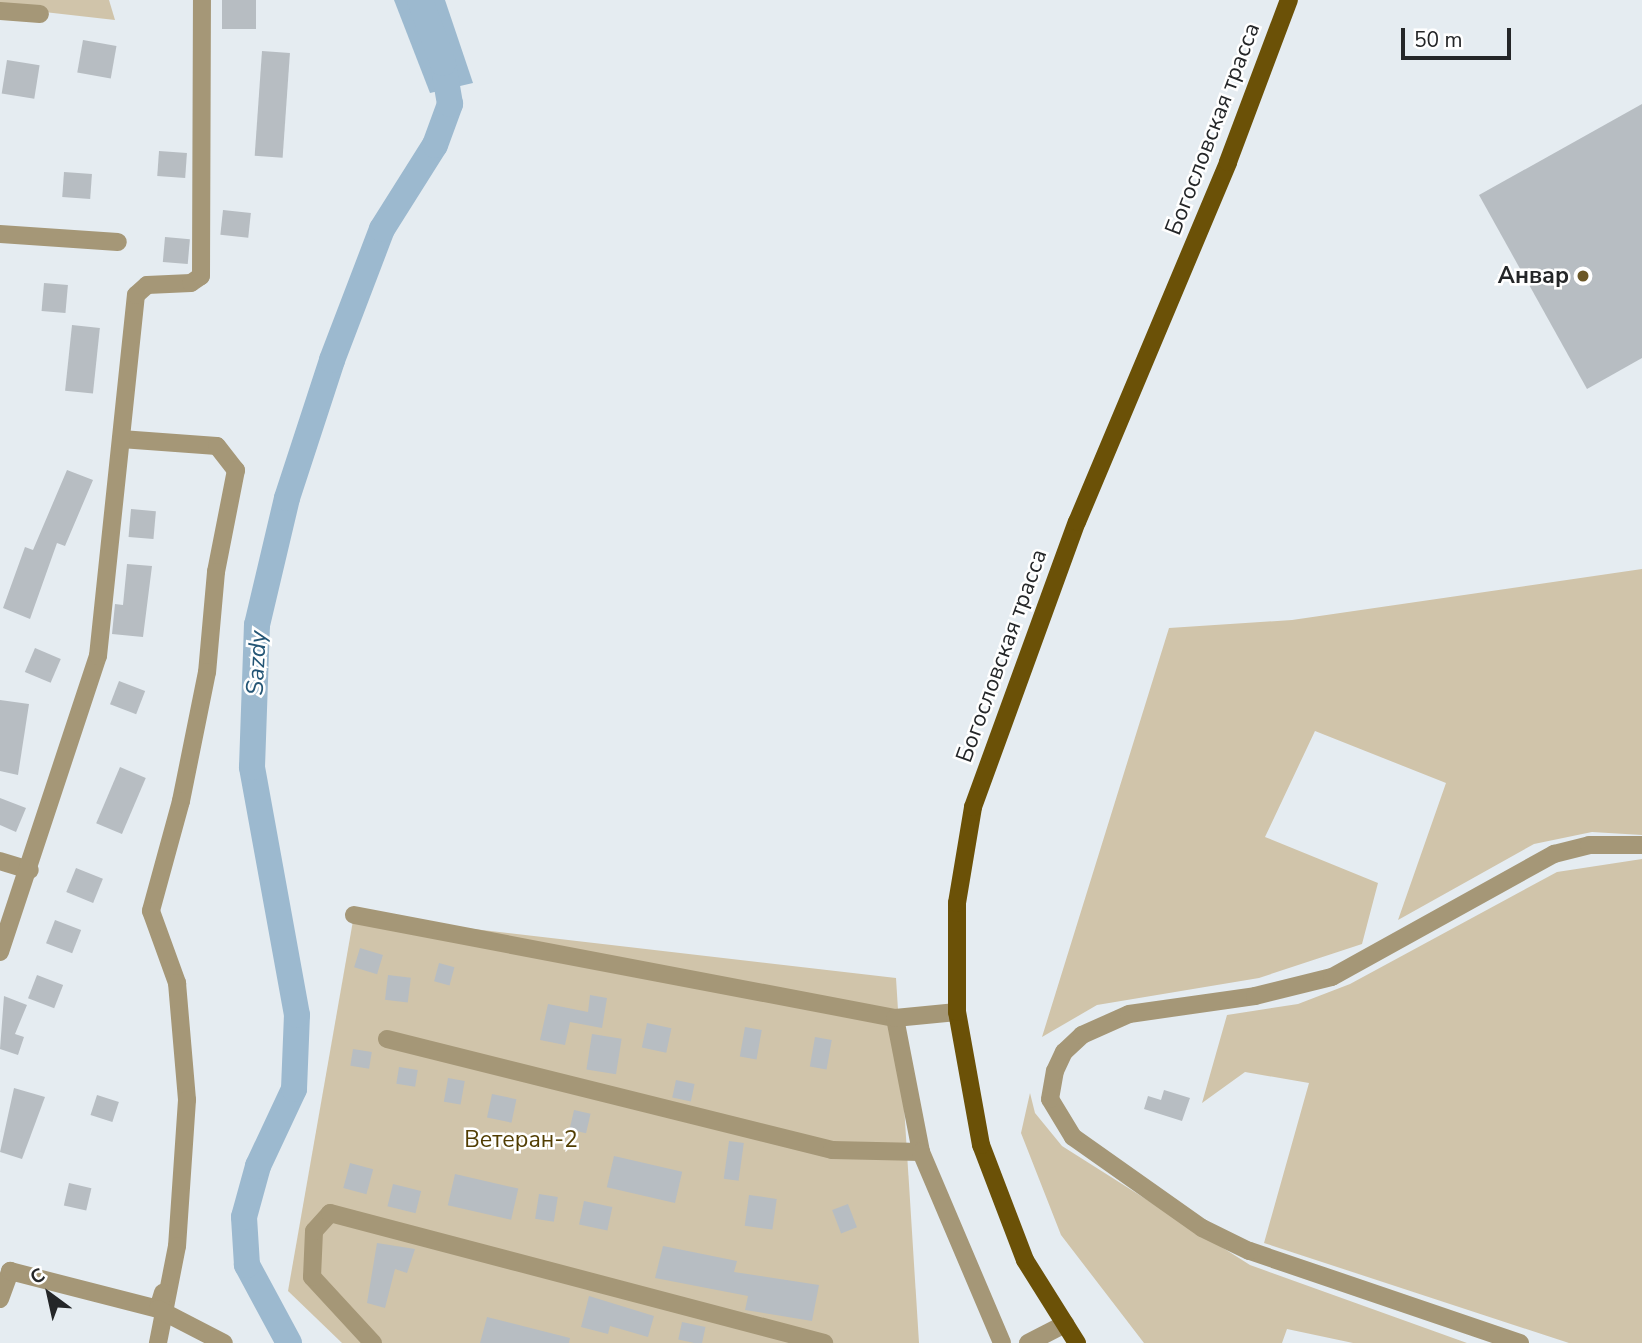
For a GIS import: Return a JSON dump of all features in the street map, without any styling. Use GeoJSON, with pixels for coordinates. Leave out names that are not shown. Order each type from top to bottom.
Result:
{"type":"FeatureCollection","features":[{"type":"Feature","properties":{"kind":"main road","name":"Богословская трасса"},"geometry":{"type":"LineString","coordinates":[[1077,1343],[1025,1260],[981,1145],[957,1012],[957,903],[973,807],[1077,522],[1228,162],[1289,0]]}},
{"type":"Feature","properties":{"kind":"street"},"geometry":{"type":"LineString","coordinates":[[0,952],[30,870],[98,656],[136,295],[146,285],[191,283],[201,276],[202,0]]}},
{"type":"Feature","properties":{"kind":"street"},"geometry":{"type":"LineString","coordinates":[[0,11],[40,14]]}},
{"type":"Feature","properties":{"kind":"street"},"geometry":{"type":"LineString","coordinates":[[0,234],[118,242]]}},
{"type":"Feature","properties":{"kind":"street"},"geometry":{"type":"LineString","coordinates":[[121,439],[217,446],[236,470],[216,572],[205,685],[181,801],[151,911],[177,983],[187,1100],[177,1246],[162,1309],[158,1343]]}},
{"type":"Feature","properties":{"kind":"street"},"geometry":{"type":"LineString","coordinates":[[1520,1343],[1249,1251],[1202,1228],[1073,1137],[1050,1099],[1055,1071],[1064,1052],[1082,1035],[1129,1014],[1255,996],[1332,976],[1554,854],[1589,845],[1642,845]]}},
{"type":"Feature","properties":{"kind":"street"},"geometry":{"type":"LineString","coordinates":[[0,861],[30,870]]}},
{"type":"Feature","properties":{"kind":"street"},"geometry":{"type":"LineString","coordinates":[[354,915],[895,1018],[957,1012]]}},
{"type":"Feature","properties":{"kind":"street"},"geometry":{"type":"LineString","coordinates":[[895,1018],[920,1152],[1002,1343]]}},
{"type":"Feature","properties":{"kind":"street"},"geometry":{"type":"LineString","coordinates":[[387,1039],[832,1150],[920,1152]]}},
{"type":"Feature","properties":{"kind":"street"},"geometry":{"type":"LineString","coordinates":[[373,1343],[313,1277],[314,1231],[330,1213],[824,1343]]}},
{"type":"Feature","properties":{"kind":"street"},"geometry":{"type":"LineString","coordinates":[[0,1299],[5,1269],[162,1309],[225,1343]]}},
{"type":"Feature","properties":{"kind":"street"},"geometry":{"type":"LineString","coordinates":[[1028,1343],[1065,1324]]}},
{"type":"Feature","properties":{"kind":"green space"},"geometry":{"type":"Polygon","coordinates":[[[0,0],[109,0],[115,20],[0,7],[0,0]]]}},
{"type":"Feature","properties":{"kind":"green space"},"geometry":{"type":"Polygon","coordinates":[[[1642,569],[1642,835],[1592,832],[1534,844],[1398,920],[1446,783],[1315,731],[1265,837],[1378,883],[1362,944],[1259,978],[1097,1005],[1042,1037],[1169,628],[1292,620],[1642,569]]]}},
{"type":"Feature","properties":{"kind":"green space"},"geometry":{"type":"Polygon","coordinates":[[[1642,859],[1642,1343],[1569,1343],[1264,1243],[1309,1083],[1245,1072],[1202,1103],[1227,1015],[1298,1004],[1350,984],[1557,872],[1642,859]]]}},
{"type":"Feature","properties":{"kind":"green space","name":"Ветеран-2"},"geometry":{"type":"Polygon","coordinates":[[[354,915],[896,978],[919,1343],[342,1343],[288,1291],[354,915]]]}},
{"type":"Feature","properties":{"kind":"green space"},"geometry":{"type":"Polygon","coordinates":[[[1030,1093],[1035,1113],[1062,1146],[1250,1265],[1467,1343],[1353,1343],[1287,1329],[1282,1343],[1144,1343],[1061,1235],[1021,1133],[1030,1093]]]}},
{"type":"Feature","properties":{"kind":"water"},"geometry":{"type":"Polygon","coordinates":[[[394,0],[445,0],[473,83],[430,93],[394,0]]]}},
{"type":"Feature","properties":{"kind":"building"},"geometry":{"type":"Polygon","coordinates":[[[222,0],[256,0],[256,29],[222,29],[222,0]]]}},
{"type":"Feature","properties":{"kind":"building"},"geometry":{"type":"Polygon","coordinates":[[[83,40],[116,46],[111,78],[77,72],[83,40]]]}},
{"type":"Feature","properties":{"kind":"building"},"geometry":{"type":"Polygon","coordinates":[[[262,51],[290,53],[283,158],[255,156],[262,51]]]}},
{"type":"Feature","properties":{"kind":"building"},"geometry":{"type":"Polygon","coordinates":[[[7,60],[40,65],[34,99],[2,94],[7,60]]]}},
{"type":"Feature","properties":{"kind":"building","name":"Анвар"},"geometry":{"type":"Polygon","coordinates":[[[1642,104],[1642,358],[1587,389],[1479,195],[1642,104]]]}},
{"type":"Feature","properties":{"kind":"building"},"geometry":{"type":"Polygon","coordinates":[[[159,151],[187,153],[185,178],[157,176],[159,151]]]}},
{"type":"Feature","properties":{"kind":"building"},"geometry":{"type":"Polygon","coordinates":[[[64,172],[92,174],[90,199],[62,197],[64,172]]]}},
{"type":"Feature","properties":{"kind":"building"},"geometry":{"type":"Polygon","coordinates":[[[223,210],[251,213],[248,238],[220,235],[223,210]]]}},
{"type":"Feature","properties":{"kind":"building"},"geometry":{"type":"Polygon","coordinates":[[[165,237],[190,239],[188,264],[163,262],[165,237]]]}},
{"type":"Feature","properties":{"kind":"building"},"geometry":{"type":"Polygon","coordinates":[[[44,283],[68,285],[65,313],[42,311],[44,283]]]}},
{"type":"Feature","properties":{"kind":"building"},"geometry":{"type":"Polygon","coordinates":[[[72,325],[100,328],[93,394],[65,391],[72,325]]]}},
{"type":"Feature","properties":{"kind":"building"},"geometry":{"type":"Polygon","coordinates":[[[67,470],[93,480],[65,546],[57,543],[30,619],[3,608],[25,547],[33,550],[67,470]]]}},
{"type":"Feature","properties":{"kind":"building"},"geometry":{"type":"Polygon","coordinates":[[[131,509],[156,511],[153,539],[129,537],[131,509]]]}},
{"type":"Feature","properties":{"kind":"building"},"geometry":{"type":"Polygon","coordinates":[[[127,564],[152,566],[143,637],[112,634],[115,604],[123,605],[127,564]]]}},
{"type":"Feature","properties":{"kind":"building"},"geometry":{"type":"Polygon","coordinates":[[[35,648],[61,659],[51,683],[25,672],[35,648]]]}},
{"type":"Feature","properties":{"kind":"building"},"geometry":{"type":"Polygon","coordinates":[[[119,681],[145,691],[136,714],[110,704],[119,681]]]}},
{"type":"Feature","properties":{"kind":"building"},"geometry":{"type":"Polygon","coordinates":[[[0,700],[29,704],[18,775],[0,771],[0,700]]]}},
{"type":"Feature","properties":{"kind":"building"},"geometry":{"type":"Polygon","coordinates":[[[120,767],[146,778],[122,834],[96,823],[120,767]]]}},
{"type":"Feature","properties":{"kind":"building"},"geometry":{"type":"Polygon","coordinates":[[[0,798],[26,808],[16,832],[0,825],[0,798]]]}},
{"type":"Feature","properties":{"kind":"building"},"geometry":{"type":"Polygon","coordinates":[[[76,868],[103,879],[93,903],[66,892],[76,868]]]}},
{"type":"Feature","properties":{"kind":"building"},"geometry":{"type":"Polygon","coordinates":[[[55,920],[81,930],[72,953],[46,943],[55,920]]]}},
{"type":"Feature","properties":{"kind":"building"},"geometry":{"type":"Polygon","coordinates":[[[360,948],[383,955],[377,974],[354,967],[360,948]]]}},
{"type":"Feature","properties":{"kind":"building"},"geometry":{"type":"Polygon","coordinates":[[[439,963],[454,967],[450,985],[434,981],[439,963]]]}},
{"type":"Feature","properties":{"kind":"building"},"geometry":{"type":"Polygon","coordinates":[[[37,975],[63,985],[54,1008],[28,998],[37,975]]]}},
{"type":"Feature","properties":{"kind":"building"},"geometry":{"type":"Polygon","coordinates":[[[388,975],[411,978],[408,1003],[385,1000],[388,975]]]}},
{"type":"Feature","properties":{"kind":"building"},"geometry":{"type":"Polygon","coordinates":[[[590,995],[607,998],[602,1028],[570,1022],[565,1045],[540,1040],[548,1004],[588,1012],[590,995]]]}},
{"type":"Feature","properties":{"kind":"building"},"geometry":{"type":"Polygon","coordinates":[[[4,996],[27,1005],[15,1034],[24,1037],[18,1055],[0,1049],[4,996]]]}},
{"type":"Feature","properties":{"kind":"building"},"geometry":{"type":"Polygon","coordinates":[[[647,1023],[671,1028],[666,1053],[642,1047],[647,1023]]]}},
{"type":"Feature","properties":{"kind":"building"},"geometry":{"type":"Polygon","coordinates":[[[745,1027],[762,1030],[757,1059],[740,1057],[745,1027]]]}},
{"type":"Feature","properties":{"kind":"building"},"geometry":{"type":"Polygon","coordinates":[[[592,1034],[622,1039],[616,1074],[586,1070],[592,1034]]]}},
{"type":"Feature","properties":{"kind":"building"},"geometry":{"type":"Polygon","coordinates":[[[815,1037],[832,1040],[827,1069],[810,1067],[815,1037]]]}},
{"type":"Feature","properties":{"kind":"building"},"geometry":{"type":"Polygon","coordinates":[[[353,1049],[372,1052],[369,1069],[350,1066],[353,1049]]]}},
{"type":"Feature","properties":{"kind":"building"},"geometry":{"type":"Polygon","coordinates":[[[399,1067],[418,1070],[415,1087],[396,1084],[399,1067]]]}},
{"type":"Feature","properties":{"kind":"building"},"geometry":{"type":"Polygon","coordinates":[[[448,1078],[465,1081],[461,1105],[444,1102],[448,1078]]]}},
{"type":"Feature","properties":{"kind":"building"},"geometry":{"type":"Polygon","coordinates":[[[676,1080],[695,1084],[691,1102],[672,1098],[676,1080]]]}},
{"type":"Feature","properties":{"kind":"building"},"geometry":{"type":"Polygon","coordinates":[[[14,1088],[45,1097],[22,1159],[0,1152],[14,1088]]]}},
{"type":"Feature","properties":{"kind":"building"},"geometry":{"type":"Polygon","coordinates":[[[1164,1090],[1190,1098],[1182,1121],[1144,1109],[1148,1096],[1161,1100],[1164,1090]]]}},
{"type":"Feature","properties":{"kind":"building"},"geometry":{"type":"Polygon","coordinates":[[[492,1094],[516,1099],[511,1123],[487,1117],[492,1094]]]}},
{"type":"Feature","properties":{"kind":"building"},"geometry":{"type":"Polygon","coordinates":[[[97,1095],[119,1102],[112,1122],[91,1115],[97,1095]]]}},
{"type":"Feature","properties":{"kind":"building"},"geometry":{"type":"Polygon","coordinates":[[[574,1110],[591,1114],[586,1133],[570,1129],[574,1110]]]}},
{"type":"Feature","properties":{"kind":"building"},"geometry":{"type":"Polygon","coordinates":[[[729,1141],[744,1143],[739,1181],[724,1179],[729,1141]]]}},
{"type":"Feature","properties":{"kind":"building"},"geometry":{"type":"Polygon","coordinates":[[[614,1156],[682,1172],[675,1203],[607,1187],[614,1156]]]}},
{"type":"Feature","properties":{"kind":"building"},"geometry":{"type":"Polygon","coordinates":[[[350,1163],[373,1169],[366,1194],[343,1188],[350,1163]]]}},
{"type":"Feature","properties":{"kind":"building"},"geometry":{"type":"Polygon","coordinates":[[[455,1174],[518,1189],[511,1220],[448,1205],[455,1174]]]}},
{"type":"Feature","properties":{"kind":"building"},"geometry":{"type":"Polygon","coordinates":[[[69,1183],[91,1188],[86,1211],[64,1205],[69,1183]]]}},
{"type":"Feature","properties":{"kind":"building"},"geometry":{"type":"Polygon","coordinates":[[[393,1184],[421,1191],[416,1213],[387,1206],[393,1184]]]}},
{"type":"Feature","properties":{"kind":"building"},"geometry":{"type":"Polygon","coordinates":[[[539,1194],[558,1197],[554,1222],[535,1219],[539,1194]]]}},
{"type":"Feature","properties":{"kind":"building"},"geometry":{"type":"Polygon","coordinates":[[[749,1195],[777,1199],[772,1230],[745,1226],[749,1195]]]}},
{"type":"Feature","properties":{"kind":"building"},"geometry":{"type":"Polygon","coordinates":[[[584,1201],[612,1207],[607,1231],[579,1224],[584,1201]]]}},
{"type":"Feature","properties":{"kind":"building"},"geometry":{"type":"Polygon","coordinates":[[[848,1204],[857,1227],[841,1233],[832,1210],[848,1204]]]}},
{"type":"Feature","properties":{"kind":"building"},"geometry":{"type":"Polygon","coordinates":[[[377,1243],[415,1249],[407,1273],[395,1269],[385,1308],[367,1303],[377,1243]]]}},
{"type":"Feature","properties":{"kind":"building"},"geometry":{"type":"Polygon","coordinates":[[[663,1246],[737,1261],[734,1272],[819,1285],[812,1321],[745,1310],[748,1296],[655,1278],[663,1246]]]}},
{"type":"Feature","properties":{"kind":"building"},"geometry":{"type":"Polygon","coordinates":[[[589,1296],[654,1316],[648,1337],[610,1326],[608,1334],[581,1327],[589,1296]]]}},
{"type":"Feature","properties":{"kind":"building"},"geometry":{"type":"Polygon","coordinates":[[[487,1317],[570,1338],[569,1343],[480,1343],[487,1317]]]}},
{"type":"Feature","properties":{"kind":"building"},"geometry":{"type":"Polygon","coordinates":[[[682,1322],[705,1327],[702,1343],[678,1340],[682,1322]]]}},
{"type":"Feature","properties":{"kind":"waterway","name":"Sazdy"},"geometry":{"type":"LineString","coordinates":[[289,1343],[247,1265],[244,1217],[258,1166],[294,1089],[297,1015],[252,767],[257,625],[287,498],[332,360],[382,229],[435,145],[450,104],[443,63],[420,0]]}},
{"type":"Feature","properties":{"kind":"place","name":"Анвар"},"geometry":{"type":"Point","coordinates":[1583,276]}}]}
